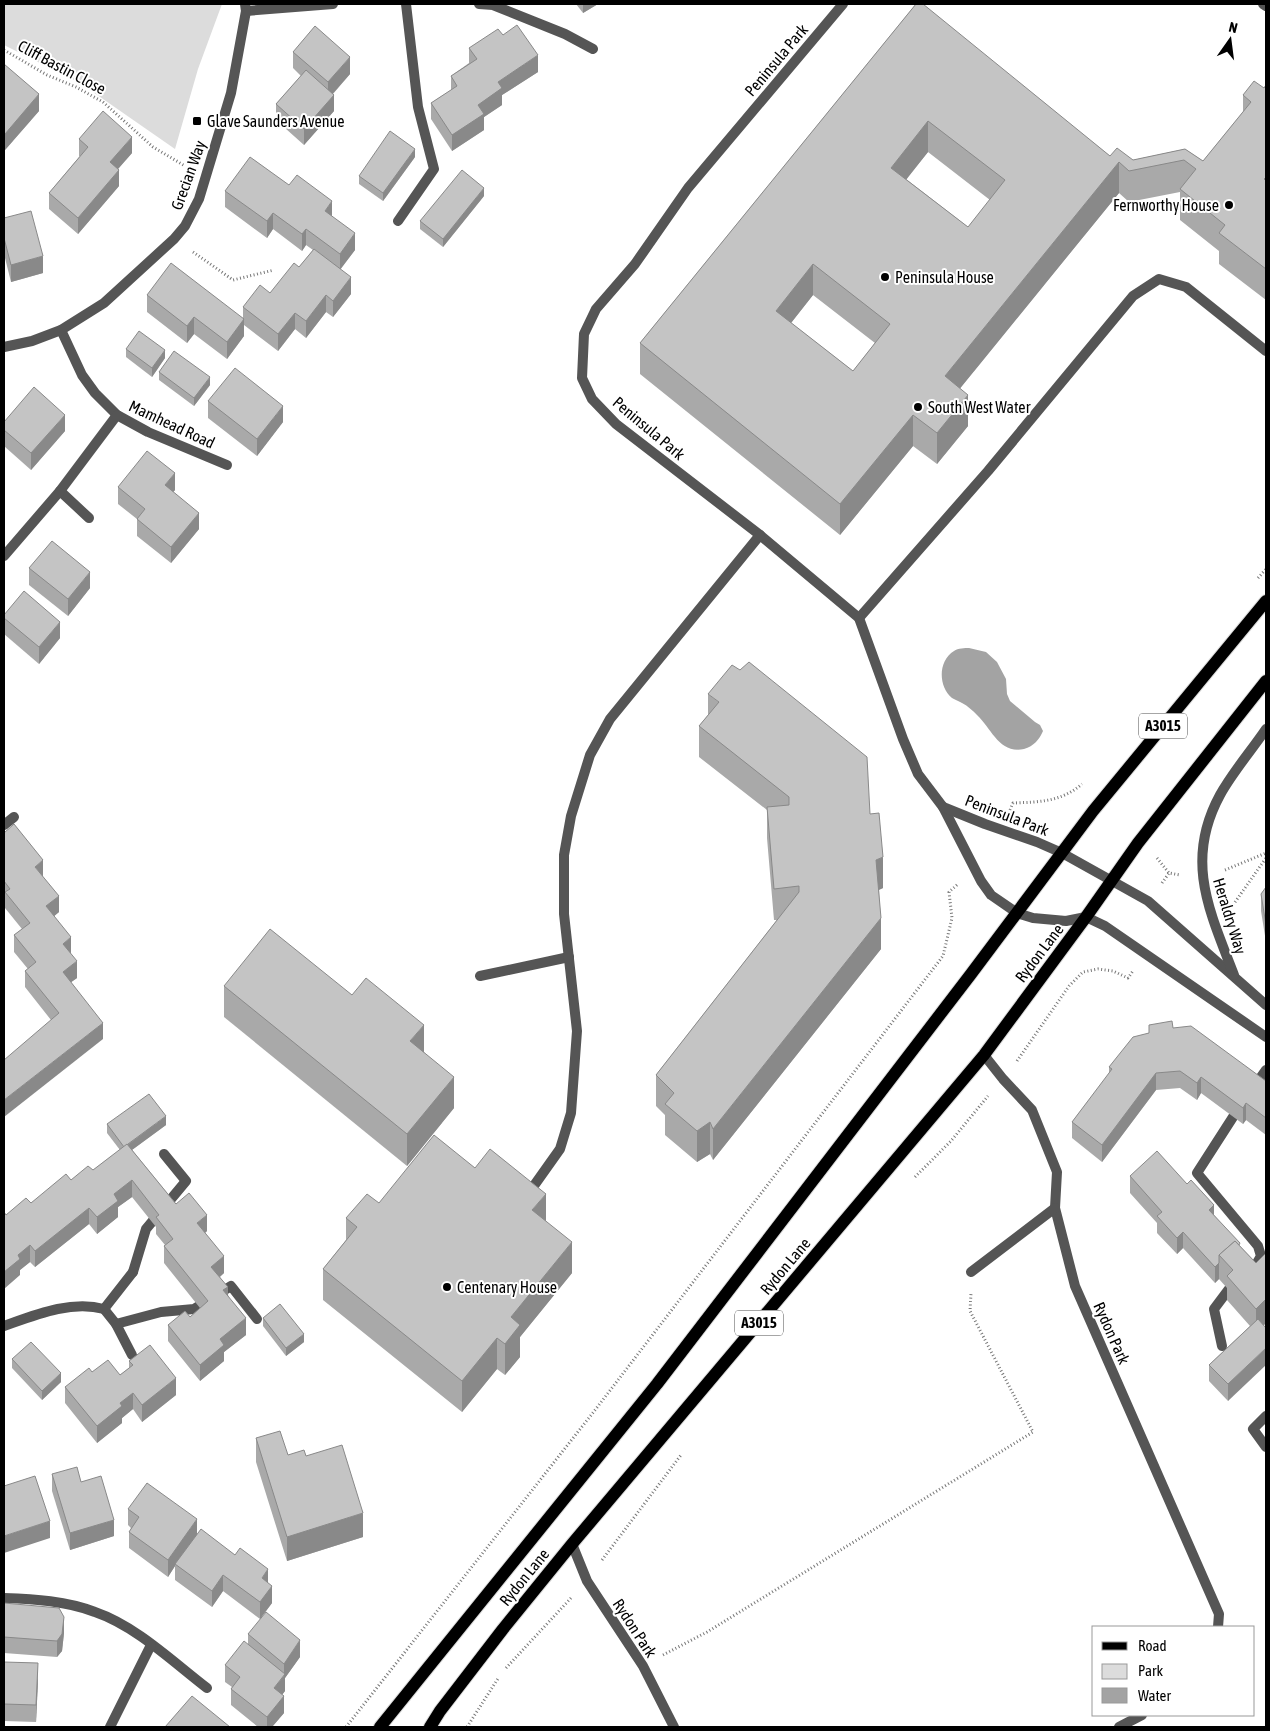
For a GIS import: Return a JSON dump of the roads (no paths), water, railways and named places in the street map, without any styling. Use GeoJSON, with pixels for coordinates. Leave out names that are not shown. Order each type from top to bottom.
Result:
{"type":"FeatureCollection","features":[{"type":"Feature","properties":{"kind":"main road","name":"Rydon Lane"},"geometry":{"type":"LineString","coordinates":[[380,1727],[657,1384],[1062,852],[1266,601]]}},
{"type":"Feature","properties":{"kind":"main road","name":"Rydon Lane"},"geometry":{"type":"LineString","coordinates":[[430,1727],[503,1629],[572,1544],[984,1055],[1152,825],[1266,682]]}},
{"type":"Feature","properties":{"kind":"street"},"geometry":{"type":"LineString","coordinates":[[246,7],[332,4]]}},
{"type":"Feature","properties":{"kind":"street"},"geometry":{"type":"LineString","coordinates":[[398,221],[434,169],[418,107],[406,4]]}},
{"type":"Feature","properties":{"kind":"street"},"geometry":{"type":"LineString","coordinates":[[479,4],[493,5],[565,34],[592,49]]}},
{"type":"Feature","properties":{"kind":"street","name":"Peninsula Park"},"geometry":{"type":"LineString","coordinates":[[843,4],[688,188],[635,264],[596,309],[584,334],[582,378],[592,399],[616,424],[760,535],[859,618],[903,739],[918,774],[942,807],[975,870],[991,895],[1017,913]]}},
{"type":"Feature","properties":{"kind":"street","name":"Grecian Way"},"geometry":{"type":"LineString","coordinates":[[4,347],[32,342],[61,330],[104,303],[174,239],[184,226],[199,199],[231,92],[246,7]]}},
{"type":"Feature","properties":{"kind":"street"},"geometry":{"type":"LineString","coordinates":[[859,618],[988,472],[1133,296],[1159,279],[1186,287],[1266,351]]}},
{"type":"Feature","properties":{"kind":"street","name":"Mamhead Road"},"geometry":{"type":"LineString","coordinates":[[61,330],[82,375],[95,393],[117,415],[148,432],[227,465]]}},
{"type":"Feature","properties":{"kind":"street"},"geometry":{"type":"LineString","coordinates":[[4,556],[60,491],[117,415]]}},
{"type":"Feature","properties":{"kind":"street"},"geometry":{"type":"LineString","coordinates":[[60,491],[89,518]]}},
{"type":"Feature","properties":{"kind":"street"},"geometry":{"type":"LineString","coordinates":[[533,1187],[560,1149],[571,1113],[577,1031],[564,914],[564,855],[571,816],[590,755],[610,719],[760,535]]}},
{"type":"Feature","properties":{"kind":"street","name":"Heraldry Way"},"geometry":{"type":"LineString","coordinates":[[1235,978],[1207,902],[1202,875],[1202,853],[1208,818],[1220,794],[1266,730]]}},
{"type":"Feature","properties":{"kind":"street","name":"Peninsula Park"},"geometry":{"type":"LineString","coordinates":[[942,807],[1062,852]]}},
{"type":"Feature","properties":{"kind":"street"},"geometry":{"type":"LineString","coordinates":[[4,825],[14,817]]}},
{"type":"Feature","properties":{"kind":"street"},"geometry":{"type":"LineString","coordinates":[[1062,852],[1113,880]]}},
{"type":"Feature","properties":{"kind":"street","name":"Heraldry Way"},"geometry":{"type":"LineString","coordinates":[[1113,880],[1148,901],[1266,1005]]}},
{"type":"Feature","properties":{"kind":"street","name":"Rydon Lane"},"geometry":{"type":"LineString","coordinates":[[1017,913],[1033,918],[1066,921],[1086,917]]}},
{"type":"Feature","properties":{"kind":"street"},"geometry":{"type":"LineString","coordinates":[[1086,917],[1105,926],[1266,1037]]}},
{"type":"Feature","properties":{"kind":"street"},"geometry":{"type":"LineString","coordinates":[[480,976],[569,957]]}},
{"type":"Feature","properties":{"kind":"street","name":"Rydon Park"},"geometry":{"type":"LineString","coordinates":[[984,1055],[1032,1110],[1057,1172],[1055,1208],[1075,1286],[1220,1614],[1218,1626]]}},
{"type":"Feature","properties":{"kind":"street"},"geometry":{"type":"LineString","coordinates":[[1253,1087],[1266,1070]]}},
{"type":"Feature","properties":{"kind":"street"},"geometry":{"type":"LineString","coordinates":[[1233,1117],[1197,1173],[1258,1246],[1261,1256],[1245,1275]]}},
{"type":"Feature","properties":{"kind":"street"},"geometry":{"type":"LineString","coordinates":[[104,1309],[134,1272],[146,1229],[186,1181],[164,1154]]}},
{"type":"Feature","properties":{"kind":"street"},"geometry":{"type":"LineString","coordinates":[[971,1272],[1055,1208]]}},
{"type":"Feature","properties":{"kind":"street"},"geometry":{"type":"LineString","coordinates":[[116,1324],[161,1312],[194,1309],[231,1286],[257,1319]]}},
{"type":"Feature","properties":{"kind":"street"},"geometry":{"type":"LineString","coordinates":[[1222,1346],[1214,1309],[1229,1289]]}},
{"type":"Feature","properties":{"kind":"street"},"geometry":{"type":"LineString","coordinates":[[4,1326],[37,1315],[76,1306],[92,1305],[104,1309],[116,1324],[132,1355]]}},
{"type":"Feature","properties":{"kind":"street"},"geometry":{"type":"LineString","coordinates":[[1266,1416],[1253,1429],[1266,1447]]}},
{"type":"Feature","properties":{"kind":"street","name":"Rydon Park"},"geometry":{"type":"LineString","coordinates":[[572,1544],[587,1581],[643,1666],[674,1727]]}},
{"type":"Feature","properties":{"kind":"street"},"geometry":{"type":"LineString","coordinates":[[4,1598],[52,1602],[78,1606],[97,1612],[125,1626],[207,1688]]}},
{"type":"Feature","properties":{"kind":"street"},"geometry":{"type":"LineString","coordinates":[[110,1727],[150,1644]]}},
{"type":"Feature","properties":{"kind":"street"},"geometry":{"type":"LineString","coordinates":[[1120,1727],[1140,1716]]}},
{"type":"Feature","properties":{"kind":"water"},"geometry":{"type":"Polygon","coordinates":[[[969,648],[986,652],[997,662],[1006,679],[1007,694],[1010,701],[1040,725],[1043,731],[1038,740],[1031,746],[1015,750],[1008,748],[997,739],[974,712],[947,693],[942,680],[945,661],[956,650],[969,648]]]}},
{"type":"Feature","properties":{"kind":"place","name":"Glave Saunders Avenue"},"geometry":{"type":"Point","coordinates":[197,121]}},
{"type":"Feature","properties":{"kind":"place","name":"Fernworthy House"},"geometry":{"type":"Point","coordinates":[1229,205]}},
{"type":"Feature","properties":{"kind":"place","name":"Peninsula House"},"geometry":{"type":"Point","coordinates":[885,277]}},
{"type":"Feature","properties":{"kind":"place","name":"South West Water"},"geometry":{"type":"Point","coordinates":[918,407]}},
{"type":"Feature","properties":{"kind":"place","name":"Centenary House"},"geometry":{"type":"Point","coordinates":[447,1287]}}]}
